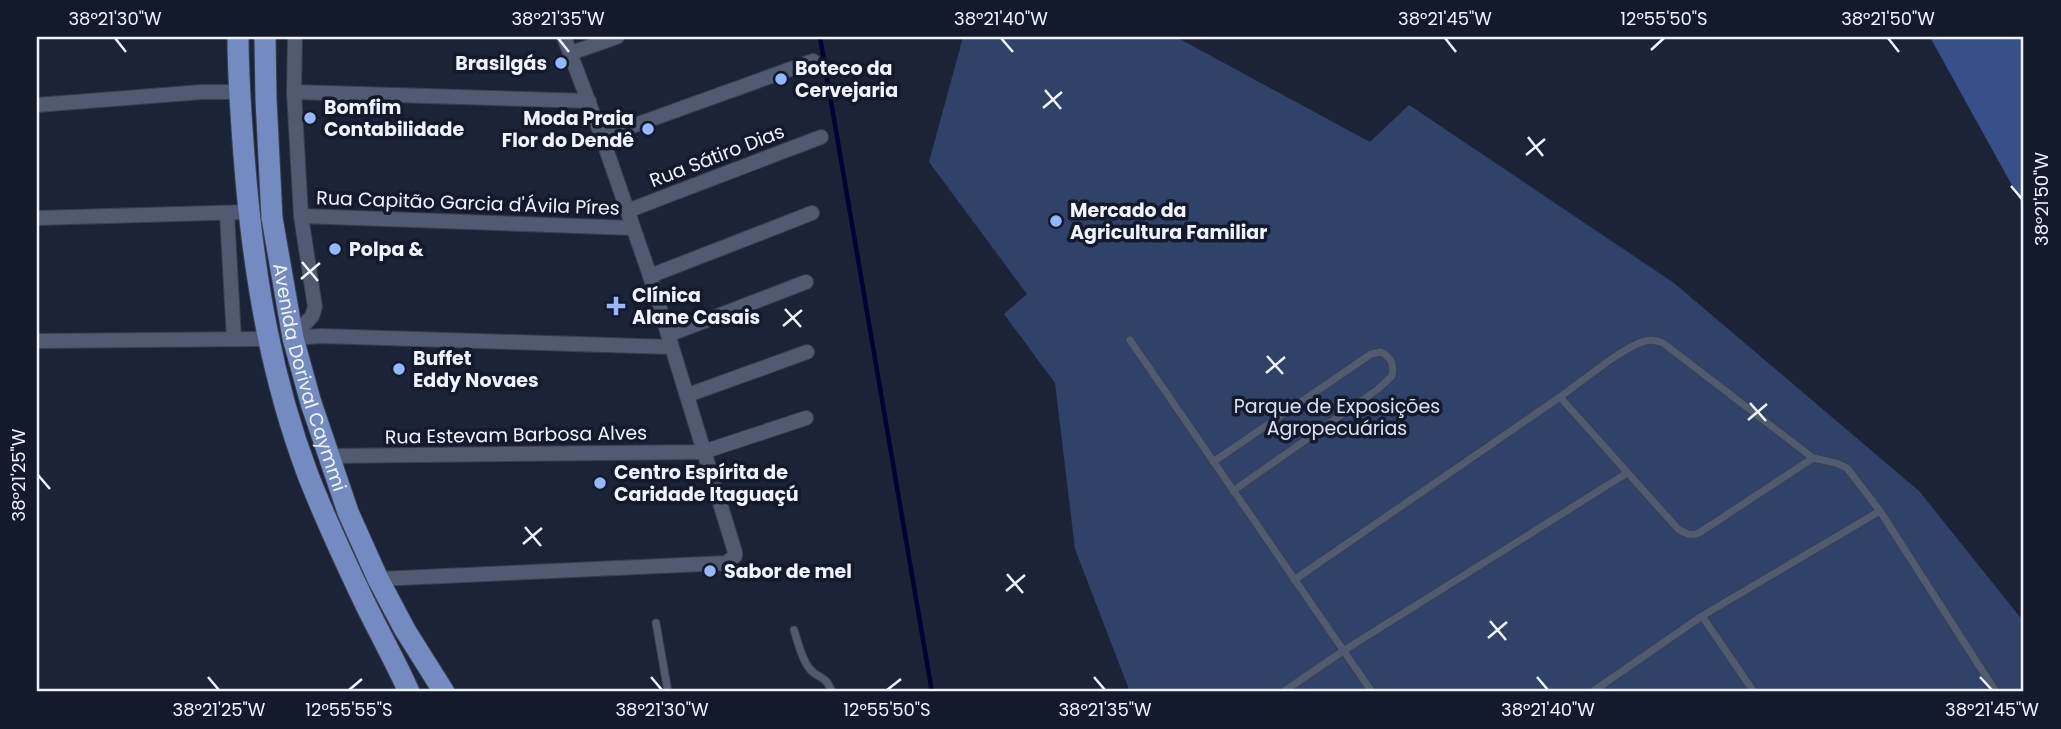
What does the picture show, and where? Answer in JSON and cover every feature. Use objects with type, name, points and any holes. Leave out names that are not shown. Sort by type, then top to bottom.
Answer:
[{"type":"main road","name":"Avenida Dorival Caymmi","points":[[239,37],[238,92],[249,212],[258,287],[268,339],[308,475],[354,580],[409,692]]},
{"type":"main road","name":"Avenida Dorival Caymmi","points":[[265,37],[265,99],[272,218],[293,338],[311,403],[348,512],[378,579],[405,630],[444,692]]},
{"type":"street","points":[[293,338],[312,316],[315,307],[301,216],[294,92],[295,37]]},
{"type":"street","points":[[378,579],[726,563],[735,556],[736,552],[650,276],[603,137],[564,37]]},
{"type":"street","points":[[571,53],[617,37]]},
{"type":"street","points":[[603,137],[813,61]]},
{"type":"street","points":[[37,105],[202,92],[238,92]]},
{"type":"street","points":[[294,92],[589,101]]},
{"type":"street","name":"Rua Sátiro Dias","points":[[627,211],[821,136]]},
{"type":"street","points":[[37,218],[249,212]]},
{"type":"street","points":[[650,276],[811,213]]},
{"type":"street","points":[[227,214],[234,339]]},
{"type":"street","name":"Rua Capitão Garcia d'Ávila Píres","points":[[301,216],[633,228]]},
{"type":"street","points":[[293,338],[321,336],[670,341],[806,282]]},
{"type":"street","points":[[37,341],[268,339]]},
{"type":"street","points":[[688,395],[807,352]]},
{"type":"street","name":"Rua Estevam Barbosa Alves","points":[[328,456],[703,452],[806,418]]},
{"type":"lane","points":[[1130,340],[1372,692]]},
{"type":"lane","points":[[1294,580],[1630,347],[1654,340],[1663,343],[1812,458],[1847,468],[1881,511],[1996,692]]},
{"type":"lane","points":[[1213,462],[1371,355],[1381,352],[1389,356],[1394,365],[1392,376],[1378,389],[1233,491]]},
{"type":"lane","points":[[1560,397],[1678,529],[1692,536],[1812,458]]},
{"type":"lane","points":[[1283,692],[1343,651],[1627,473]]},
{"type":"lane","points":[[1592,692],[1702,616],[1881,511]]},
{"type":"lane","points":[[1702,616],[1754,692]]},
{"type":"lane","points":[[656,623],[668,692]]},
{"type":"lane","points":[[794,630],[805,664],[812,673],[824,678],[832,692]]},
{"type":"green space","name":"Parque de Exposições Agropecuárias","points":[[963,37],[1176,37],[1370,142],[1409,105],[1674,283],[1919,491],[2024,622],[2024,692],[1130,692],[1075,549],[1055,383],[1004,314],[1027,294],[929,162]]},
{"type":"shaded area","points":[[1930,37],[2024,37],[2024,207]]},
{"type":"waterway","points":[[820,37],[932,692]]},
{"type":"place","name":"Brasilgás","points":[[561,63]]},
{"type":"place","name":"Boteco da Cervejaria","points":[[781,79]]},
{"type":"place","name":"Bomfim Contabilidade","points":[[310,118]]},
{"type":"place","name":"Moda Praia Flor do Dendê","points":[[648,129]]},
{"type":"place","name":"Mercado da Agricultura Familiar","points":[[1056,221]]},
{"type":"place","name":"Polpa &","points":[[335,249]]},
{"type":"place","name":"Clínica Alane Casais","points":[[616,306]]},
{"type":"place","name":"Buffet Eddy Novaes","points":[[399,369]]},
{"type":"place","name":"Centro Espírita de Caridade Itaguaçú","points":[[600,483]]},
{"type":"place","name":"Sabor de mel","points":[[710,571]]}]
